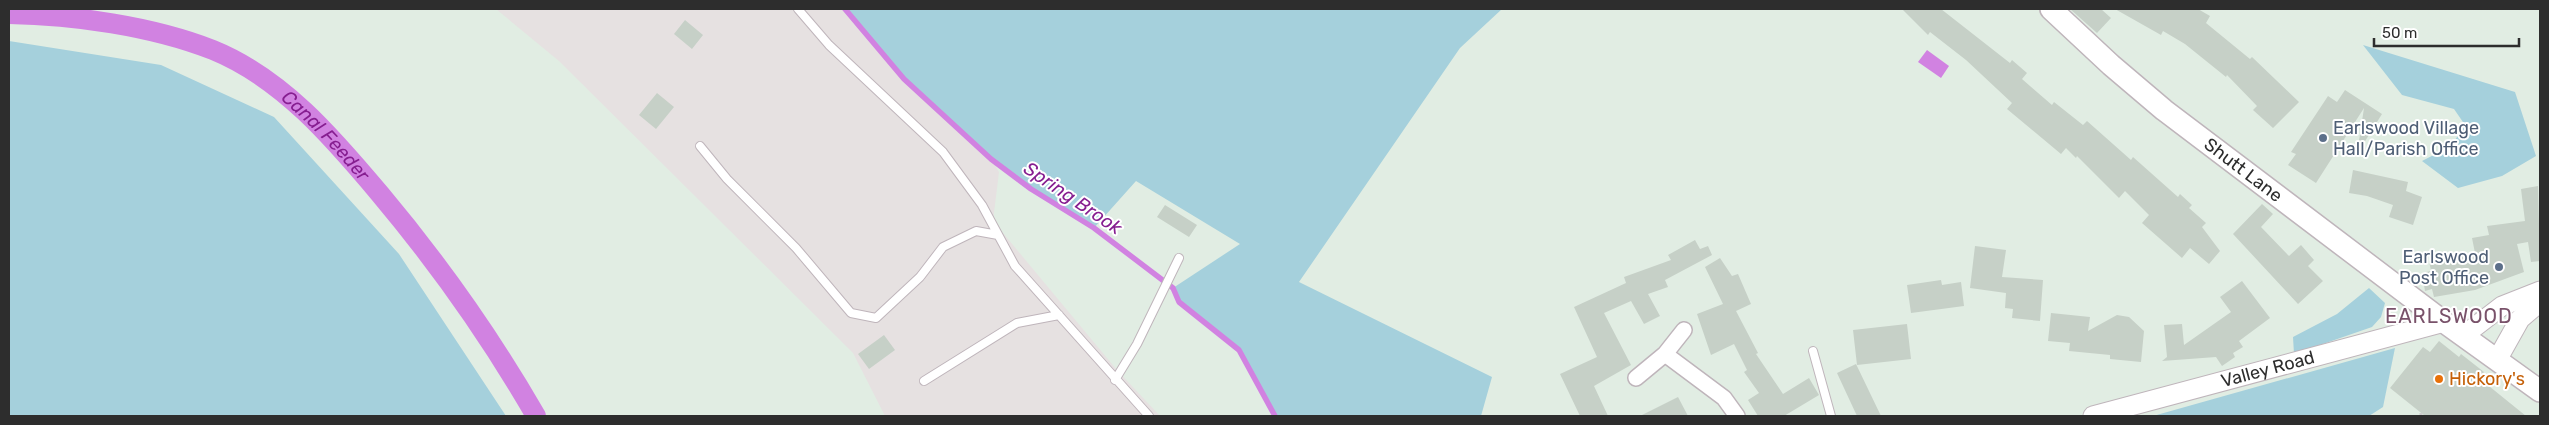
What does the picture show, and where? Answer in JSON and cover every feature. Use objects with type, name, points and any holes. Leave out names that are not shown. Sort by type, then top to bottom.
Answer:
[{"type":"main road","name":"Shutt Lane","points":[[2051,9],[2110,65],[2164,110],[2444,322],[2540,391]]},
{"type":"street","points":[[2463,336],[2502,306],[2540,291]]},
{"type":"street","points":[[2496,360],[2520,319],[2540,302]]},
{"type":"street","name":"Valley Road","points":[[2093,416],[2444,322]]},
{"type":"street","points":[[1636,378],[1664,354],[1684,330]]},
{"type":"street","points":[[1664,354],[1724,398],[1737,416]]},
{"type":"lane","points":[[798,9],[829,45],[943,152],[982,205],[1014,266],[1149,416]]},
{"type":"lane","points":[[700,146],[727,179],[796,248],[851,313],[876,318],[920,276],[943,247],[976,232],[998,235]]},
{"type":"lane","points":[[1115,380],[1137,344],[1179,258]]},
{"type":"lane","points":[[924,381],[1017,323],[1059,314]]},
{"type":"lane","points":[[1813,351],[1831,416]]},
{"type":"shaded area","points":[[496,9],[845,9],[904,79],[991,159],[999,172],[993,221],[1117,370],[1160,416],[885,416],[853,353],[559,61]]},
{"type":"shaded area","points":[[845,9],[1502,9],[1460,48],[1299,282],[1492,377],[1481,416],[1275,416],[1239,350],[1179,302],[1173,288],[1240,244],[1136,181],[1094,228],[1031,189],[991,159],[904,79]]},
{"type":"shaded area","points":[[9,41],[161,65],[274,117],[399,254],[506,416],[9,416]]},
{"type":"shaded area","points":[[2363,45],[2515,92],[2536,156],[2502,176],[2458,188],[2422,161],[2451,146],[2465,125],[2454,109],[2402,95]]},
{"type":"shaded area","points":[[1927,50],[1949,66],[1941,78],[1918,62]]},
{"type":"shaded area","points":[[2369,288],[2385,303],[2381,317],[2372,327],[2294,354],[2293,337],[2337,314]]},
{"type":"shaded area","points":[[2395,348],[2383,407],[2369,416],[2153,416]]},
{"type":"building","points":[[1902,9],[1941,9],[2010,63],[2012,60],[2027,73],[2022,79],[2052,105],[2054,102],[2083,125],[2087,121],[2131,160],[2133,157],[2178,197],[2180,194],[2192,205],[2189,208],[2206,223],[2202,227],[2220,251],[2209,264],[2190,248],[2182,258],[2142,223],[2149,215],[2125,191],[2119,198],[2077,156],[2076,158],[2066,148],[2061,154],[2007,109],[2012,103],[1966,60],[1930,32],[1928,35]]},
{"type":"building","points":[[2070,9],[2101,9],[2111,18],[2097,33]]},
{"type":"building","points":[[2115,9],[2198,9],[2210,16],[2206,23],[2250,59],[2252,57],[2299,102],[2273,128],[2253,110],[2257,106],[2227,75],[2226,77],[2185,44],[2163,31],[2161,35]]},
{"type":"building","points":[[685,20],[703,35],[692,49],[674,34]]},
{"type":"building","name":"Earlswood Village Hall/Parish Office","points":[[2345,90],[2382,114],[2357,154],[2364,108],[2316,183],[2288,165],[2296,154],[2291,152],[2328,96],[2337,102]]},
{"type":"building","points":[[657,93],[674,107],[656,129],[639,115]]},
{"type":"building","points":[[2353,170],[2408,182],[2406,191],[2422,197],[2413,225],[2389,217],[2393,205],[2367,196],[2349,193]]},
{"type":"building","points":[[2538,186],[2540,261],[2531,262],[2528,242],[2517,244],[2524,272],[2475,290],[2434,297],[2432,289],[2425,291],[2422,273],[2431,271],[2429,261],[2475,253],[2472,238],[2489,235],[2487,226],[2525,221],[2521,189]]},
{"type":"building","points":[[2262,204],[2273,214],[2261,227],[2289,256],[2301,245],[2314,260],[2308,266],[2323,281],[2298,304],[2233,234]]},
{"type":"building","points":[[1165,205],[1197,225],[1189,237],[1157,217]]},
{"type":"building","points":[[1695,240],[1700,249],[1708,246],[1712,255],[1665,280],[1668,287],[1648,294],[1660,316],[1644,324],[1631,301],[1604,313],[1631,365],[1594,386],[1608,416],[1580,416],[1560,374],[1597,357],[1574,307],[1626,283],[1624,277],[1671,260],[1668,255]]},
{"type":"building","points":[[1975,246],[2006,250],[2002,277],[2043,280],[2040,321],[2012,318],[2013,309],[2005,308],[2006,293],[1970,288]]},
{"type":"building","points":[[1720,258],[1732,276],[1738,274],[1751,304],[1736,311],[1758,353],[1756,354],[1783,394],[1809,378],[1819,395],[1784,416],[1758,416],[1748,400],[1759,393],[1744,372],[1747,370],[1734,344],[1711,355],[1697,314],[1723,304],[1705,267]]},
{"type":"building","points":[[1941,280],[1942,285],[1961,282],[1964,306],[1911,313],[1907,285]]},
{"type":"building","points":[[2242,281],[2270,318],[2239,341],[2243,347],[2233,353],[2235,357],[2222,366],[2216,357],[2162,361],[2167,357],[2164,325],[2182,324],[2184,345],[2231,312],[2220,297]]},
{"type":"building","points":[[2051,313],[2090,317],[2088,331],[2117,315],[2129,317],[2144,331],[2141,362],[2110,359],[2110,355],[2069,351],[2070,343],[2048,341]]},
{"type":"building","points":[[1907,324],[1911,359],[1857,365],[1853,330]]},
{"type":"building","points":[[884,335],[895,350],[869,369],[858,354]]},
{"type":"building","name":"Hickory's","points":[[2439,341],[2459,357],[2461,354],[2484,372],[2479,378],[2526,416],[2425,416],[2390,388],[2423,347],[2430,352]]},
{"type":"building","points":[[1856,364],[1881,416],[1857,416],[1837,373]]},
{"type":"building","points":[[1678,397],[1688,416],[1640,416]]},
{"type":"waterway","name":"Spring Brook","points":[[845,9],[904,79],[991,159],[1031,189],[1094,228],[1173,288],[1179,302],[1239,350],[1275,416]]},
{"type":"waterway","name":"Canal Feeder","points":[[9,14],[112,23],[164,34],[213,50],[262,76],[284,93],[325,131],[423,247],[501,358],[536,416]]},
{"type":"place","name":"Earlswood Village Hall/Parish Office","points":[[2323,138]]},
{"type":"place","name":"Earlswood Post Office","points":[[2499,267]]},
{"type":"place","name":"Hickory's","points":[[2439,379]]},
{"type":"district","name":"EARLSWOOD","points":[[2449,316]]}]
